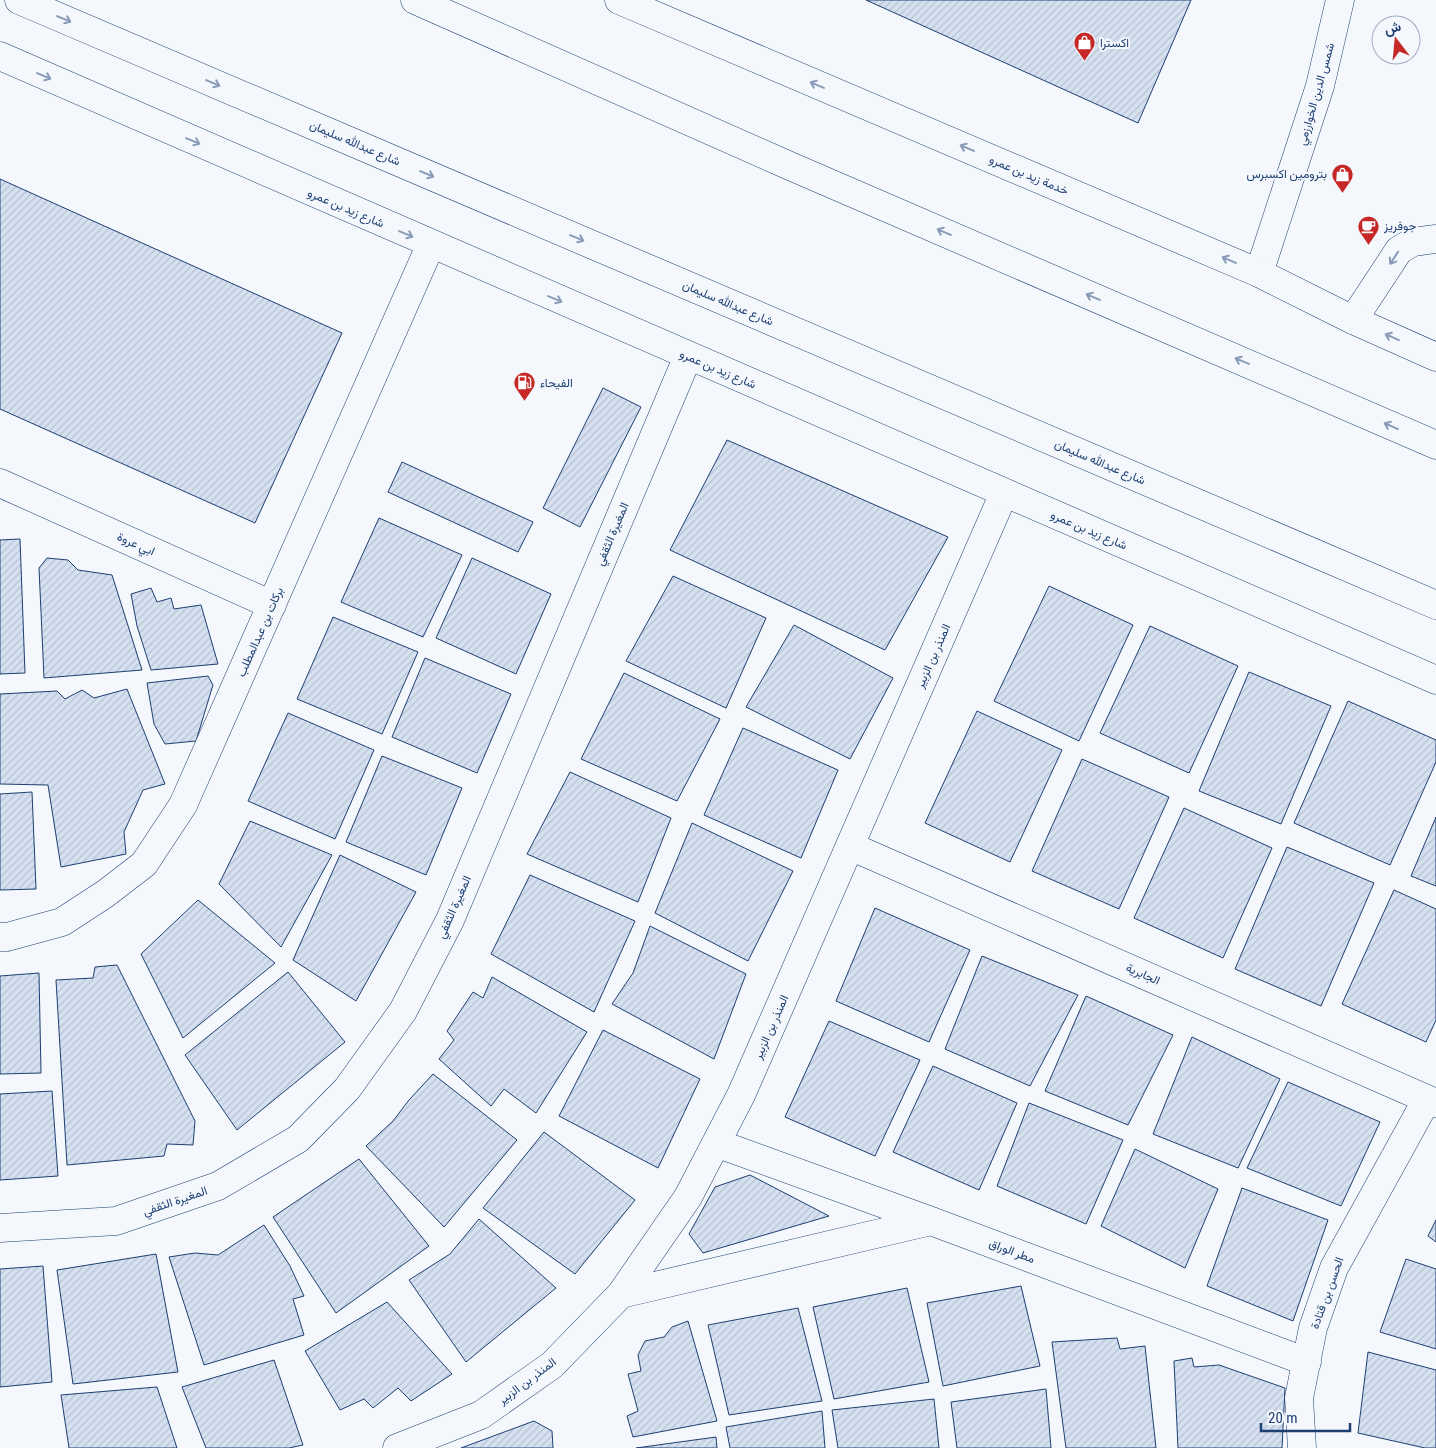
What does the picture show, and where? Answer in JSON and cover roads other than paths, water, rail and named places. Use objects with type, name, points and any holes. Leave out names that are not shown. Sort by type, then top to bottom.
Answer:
[{"type":"street","name":"شارع عبدالله سليمان","points":[[19,0],[1436,605]]},
{"type":"street","points":[[415,0],[781,162],[1436,445]]},
{"type":"street","name":"خدمة زيد بن عمرو","points":[[619,0],[1260,273],[1436,358]]},
{"type":"street","name":"شمس الدين الخوارزمي","points":[[1260,273],[1320,86],[1340,0]]},
{"type":"street","name":"شارع زيد بن عمرو","points":[[0,56],[1436,680]]},
{"type":"street","points":[[1354,320],[1399,250],[1413,242],[1436,239]]},
{"type":"street","name":"بركات بن عبدالمطلب","points":[[0,937],[62,922],[105,894],[144,864],[183,805],[431,244]]},
{"type":"street","name":"المغيرة الثقفي","points":[[0,1228],[116,1221],[218,1186],[298,1139],[347,1088],[403,1011],[450,920],[688,356]]},
{"type":"street","name":"ابي عروة","points":[[0,483],[272,604]]},
{"type":"street","name":"المنذر بن الزبير","points":[[397,1448],[481,1415],[552,1365],[621,1294],[688,1197],[741,1095],[1004,493]]},
{"type":"street","name":"الجابرية","points":[[850,846],[1432,1101]]},
{"type":"street","name":"الحسن بن قتادة","points":[[1302,1448],[1300,1398],[1313,1328],[1334,1268],[1432,1101]]},
{"type":"street","name":"مطر الوراق","points":[[716,1143],[931,1221],[1307,1362]]},
{"type":"street","points":[[621,1294],[931,1221]]},
{"type":"place","name":"اكسترا","points":[[1084,62]]},
{"type":"place","name":"بترومين اكسبرس","points":[[1343,193]]},
{"type":"place","name":"جوفريز","points":[[1368,245]]},
{"type":"place","name":"الفيحاء","points":[[524,402]]}]
